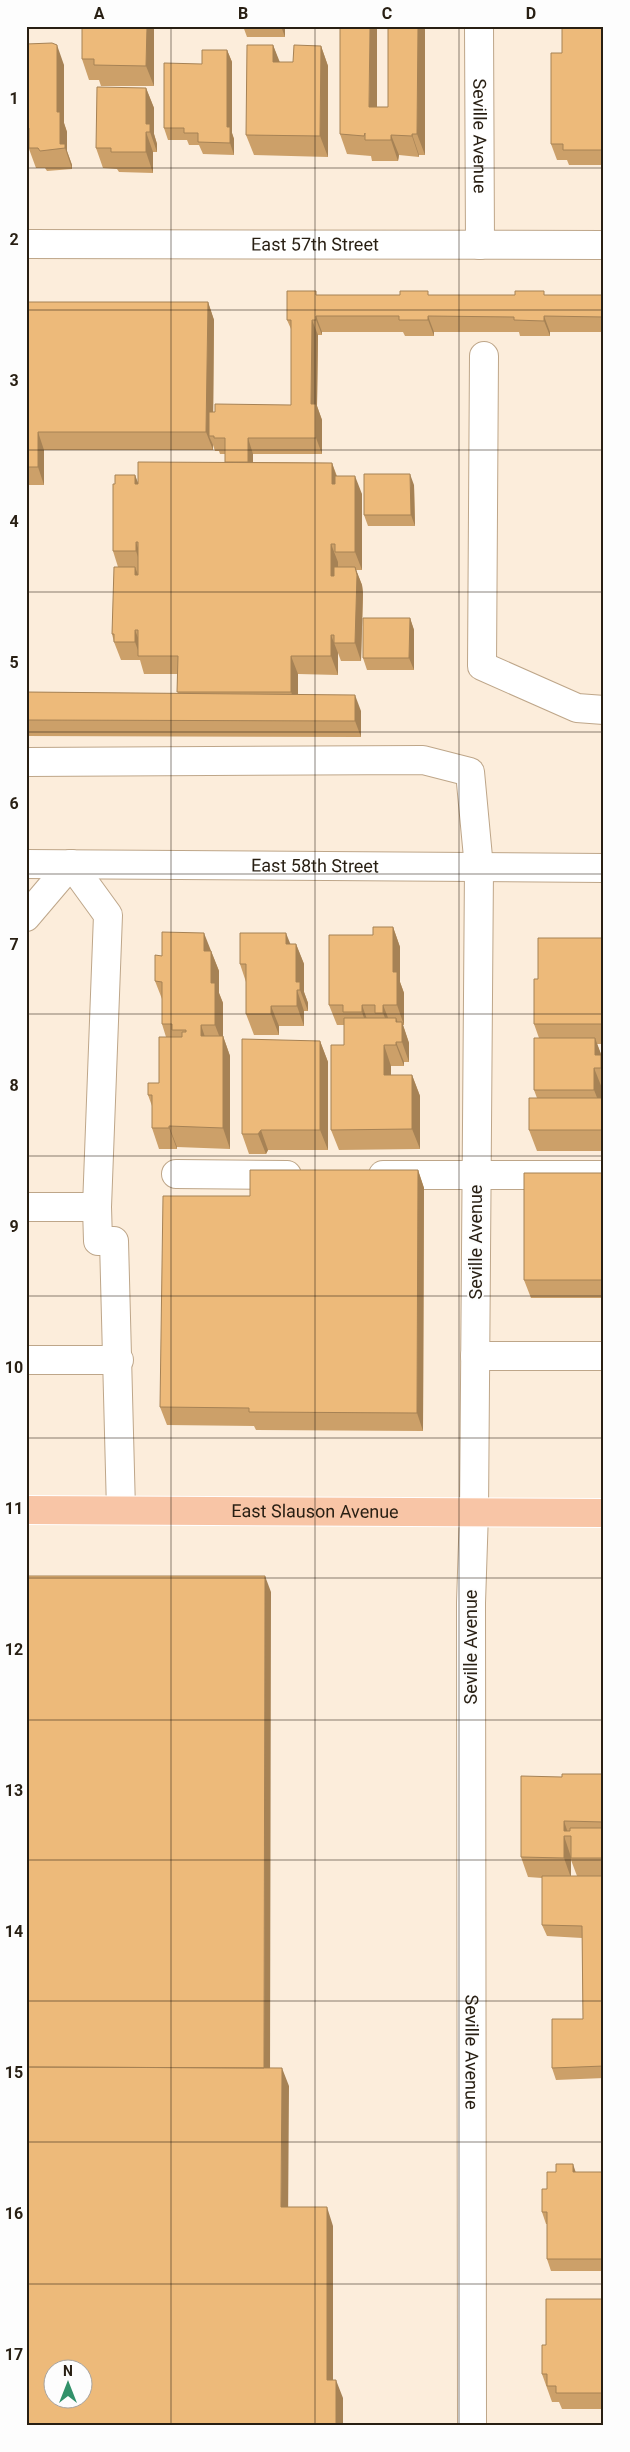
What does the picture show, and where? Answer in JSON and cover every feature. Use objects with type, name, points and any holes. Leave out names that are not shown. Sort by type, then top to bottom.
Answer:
[{"type":"main road","name":"East Slauson Avenue","points":[[26,1510],[604,1513]]},
{"type":"street","name":"Seville Avenue","points":[[479,26],[480,245]]},
{"type":"street","name":"East 57th Street","points":[[26,244],[604,245]]},
{"type":"street","points":[[484,356],[482,666],[578,708],[604,710]]},
{"type":"street","name":"Seville Avenue","points":[[26,762],[423,760],[470,772],[479,868],[474,1512],[471,1603],[472,2426]]},
{"type":"street","name":"East 58th Street","points":[[26,864],[604,868]]},
{"type":"street","points":[[26,917],[71,864],[108,915],[97,1207],[98,1241],[114,1241],[119,1360],[121,1510]]},
{"type":"street","points":[[176,1174],[311,1175]]},
{"type":"street","points":[[360,1175],[604,1175]]},
{"type":"street","points":[[26,1207],[97,1207]]},
{"type":"street","points":[[475,1356],[604,1356]]},
{"type":"street","points":[[26,1360],[119,1360]]},
{"type":"building","points":[[82,26],[147,26],[146,66],[94,65],[94,59],[82,59]]},
{"type":"building","points":[[340,26],[370,26],[369,107],[388,107],[388,26],[418,26],[417,134],[412,134],[412,136],[391,135],[391,140],[365,140],[365,133],[364,136],[340,134]]},
{"type":"building","points":[[562,26],[604,26],[604,150],[563,150],[563,144],[551,144],[551,53],[562,53]]},
{"type":"building","points":[[52,43],[57,45],[57,112],[60,112],[60,144],[65,144],[65,148],[40,151],[38,148],[29,148],[29,128],[26,128],[26,44]]},
{"type":"building","points":[[247,45],[273,45],[273,62],[293,62],[294,45],[321,46],[320,136],[246,135]]},
{"type":"building","points":[[202,50],[227,50],[227,127],[230,127],[230,143],[198,142],[198,133],[184,133],[184,128],[164,128],[164,63],[202,64]]},
{"type":"building","points":[[97,87],[146,88],[146,124],[150,124],[150,132],[146,132],[146,152],[111,152],[111,148],[96,148]]},
{"type":"building","points":[[287,291],[316,291],[316,295],[400,295],[400,291],[428,291],[428,295],[515,295],[515,291],[544,291],[544,295],[604,295],[604,317],[544,316],[544,321],[514,320],[514,317],[428,316],[428,320],[399,320],[399,316],[316,316],[316,320],[312,320],[311,404],[316,404],[316,438],[248,438],[248,462],[225,462],[225,438],[209,436],[209,412],[215,412],[215,404],[291,405],[291,320],[287,320]]},
{"type":"building","points":[[26,302],[208,302],[206,432],[38,432],[38,467],[26,467]]},
{"type":"building","points":[[138,462],[332,463],[332,484],[335,484],[335,476],[355,476],[355,552],[335,552],[335,544],[331,544],[331,576],[334,576],[334,567],[355,567],[357,575],[355,643],[334,643],[334,635],[331,635],[331,656],[291,656],[291,692],[177,692],[178,656],[138,656],[138,630],[135,630],[135,642],[114,642],[114,634],[112,634],[114,567],[135,567],[135,575],[138,575],[138,542],[136,542],[136,551],[113,551],[113,484],[115,484],[115,475],[135,475],[135,484],[138,484]]},
{"type":"building","points":[[364,474],[410,474],[411,515],[364,515]]},
{"type":"building","points":[[363,618],[410,618],[409,658],[363,658]]},
{"type":"building","points":[[26,692],[355,695],[355,721],[26,720]]},
{"type":"building","points":[[373,927],[393,927],[393,972],[397,972],[397,1005],[383,1005],[383,1013],[375,1013],[375,1005],[362,1005],[362,1012],[343,1012],[343,1005],[329,1005],[329,935],[373,935]]},
{"type":"building","points":[[162,932],[204,933],[204,951],[211,951],[211,983],[215,983],[215,1025],[201,1025],[201,1036],[223,1036],[223,1128],[169,1126],[169,1128],[152,1128],[152,1095],[148,1095],[148,1083],[159,1083],[159,1037],[182,1037],[182,1032],[186,1032],[186,1030],[172,1030],[172,1024],[162,1024],[162,982],[155,981],[155,955],[162,956]]},
{"type":"building","points":[[240,933],[286,933],[286,944],[296,944],[296,982],[300,982],[300,990],[297,990],[297,1006],[271,1006],[271,1014],[246,1014],[246,964],[240,964]]},
{"type":"building","points":[[538,938],[604,938],[604,1024],[534,1024],[534,979],[538,979]]},
{"type":"building","points":[[344,1018],[396,1018],[396,1022],[402,1022],[402,1042],[396,1042],[396,1045],[384,1045],[384,1075],[412,1075],[412,1129],[331,1130],[331,1045],[344,1045]]},
{"type":"building","points":[[534,1038],[595,1038],[595,1055],[601,1055],[601,1068],[594,1068],[594,1090],[534,1090]]},
{"type":"building","points":[[242,1039],[320,1041],[320,1130],[261,1130],[258,1134],[242,1134]]},
{"type":"building","points":[[529,1098],[604,1098],[604,1130],[529,1130]]},
{"type":"building","points":[[250,1170],[418,1170],[417,1413],[249,1412],[249,1408],[160,1407],[163,1196],[250,1196]]},
{"type":"building","points":[[524,1173],[604,1173],[604,1280],[524,1280]]},
{"type":"building","points":[[26,1576],[265,1576],[264,2068],[26,2067]]},
{"type":"building","points":[[562,1774],[604,1774],[604,1822],[564,1821],[564,1831],[570,1831],[570,1828],[604,1828],[604,1858],[571,1858],[571,1836],[564,1836],[564,1858],[521,1857],[521,1776],[562,1777]]},
{"type":"building","points":[[542,1876],[604,1876],[604,2066],[552,2068],[552,2019],[583,2019],[582,1926],[542,1925]]},
{"type":"building","points":[[26,2067],[282,2068],[281,2207],[327,2207],[327,2380],[336,2380],[336,2426],[26,2426]]},
{"type":"building","points":[[556,2164],[573,2164],[573,2172],[604,2172],[604,2259],[547,2259],[547,2212],[542,2212],[542,2189],[547,2189],[547,2172],[556,2172]]},
{"type":"building","points":[[546,2299],[604,2299],[604,2393],[556,2393],[556,2386],[547,2386],[547,2374],[542,2374],[542,2345],[546,2345]]}]
